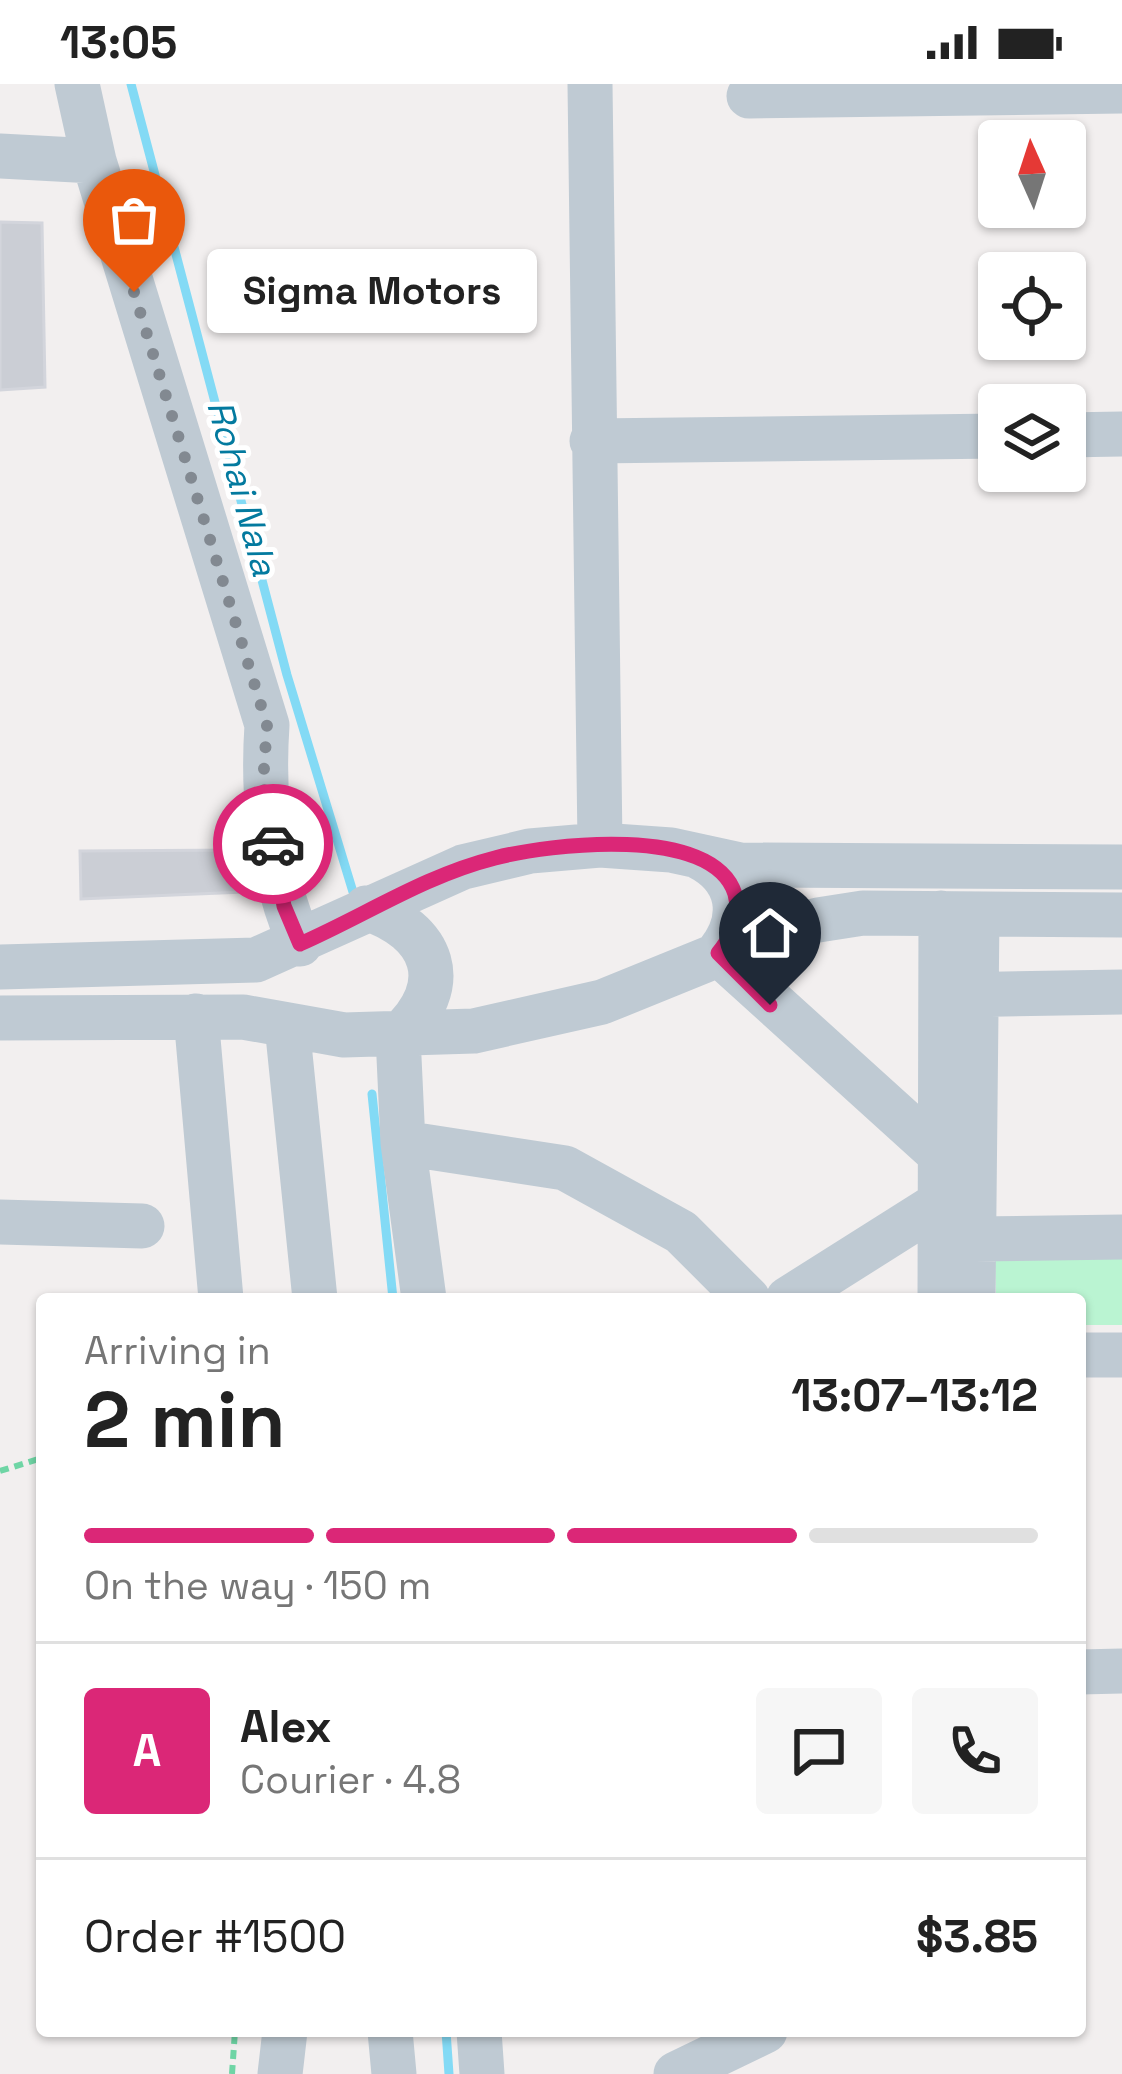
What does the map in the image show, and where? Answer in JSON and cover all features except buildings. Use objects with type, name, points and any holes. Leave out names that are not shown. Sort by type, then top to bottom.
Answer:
[{"type":"street","points":[[77,84],[94,161],[267,725],[263,783],[288,948]]},
{"type":"street","points":[[590,84],[600,845]]},
{"type":"street","points":[[749,96],[1122,91]]},
{"type":"street","points":[[0,156],[94,161]]},
{"type":"street","points":[[1086,435],[1122,434]]},
{"type":"street","points":[[592,441],[978,436]]},
{"type":"street","points":[[0,967],[212,965],[288,948],[366,908],[481,862],[600,845],[753,865],[1122,867]]},
{"type":"street","points":[[699,856],[715,865],[734,892],[735,925],[718,953]]},
{"type":"street","points":[[366,908],[412,930],[425,950],[431,974],[428,998],[417,1019],[398,1036]]},
{"type":"street","points":[[959,914],[974,1293]]},
{"type":"street","points":[[0,1018],[243,1017],[398,1036],[527,1022],[602,1003],[718,953],[818,920],[959,914],[1122,915]]},
{"type":"street","points":[[286,1025],[273,1018],[258,992],[259,977],[288,948]]},
{"type":"street","points":[[718,953],[940,1154]]},
{"type":"street","points":[[960,995],[1122,992]]},
{"type":"street","points":[[940,1293],[940,1154],[960,995]]},
{"type":"street","points":[[196,1016],[220,1293]]},
{"type":"street","points":[[286,1025],[314,1293]]},
{"type":"street","points":[[398,1036],[403,1143],[423,1293]]},
{"type":"street","points":[[403,1143],[566,1168],[680,1232],[742,1293]]},
{"type":"street","points":[[798,1293],[940,1203]]},
{"type":"street","points":[[0,1222],[142,1226]]},
{"type":"street","points":[[975,1239],[1122,1237]]},
{"type":"street","points":[[1086,1355],[1122,1355]]},
{"type":"street","points":[[1086,1672],[1122,1671]]},
{"type":"street","points":[[280,2074],[284,2037]]},
{"type":"street","points":[[391,2037],[394,2074]]},
{"type":"street","points":[[479,2037],[482,2074]]},
{"type":"street","points":[[676,2074],[753,2037]]},
{"type":"path","points":[[0,1472],[36,1460]]},
{"type":"path","points":[[232,2074],[235,2037]]},
{"type":"green space","points":[[1122,1250],[1122,1325],[1086,1325],[1086,1293],[996,1293],[995,1256]]},
{"type":"waterway","name":"Rohai Nala","points":[[131,84],[287,675],[353,892]]},
{"type":"waterway","name":"Rohai Nala","points":[[372,1094],[392,1293]]},
{"type":"waterway","name":"Rohai Nala","points":[[446,2037],[449,2074]]},
{"type":"way so far","points":[[134,292],[267,725],[263,783],[273,844]]},
{"type":"place","name":"Sigma Motors","points":[[134,292]]},
{"type":"route","points":[[273,844],[284,906],[300,944],[421,883],[499,857],[600,845],[699,856],[715,865],[734,892],[735,925],[718,953],[770,1005]]}]
